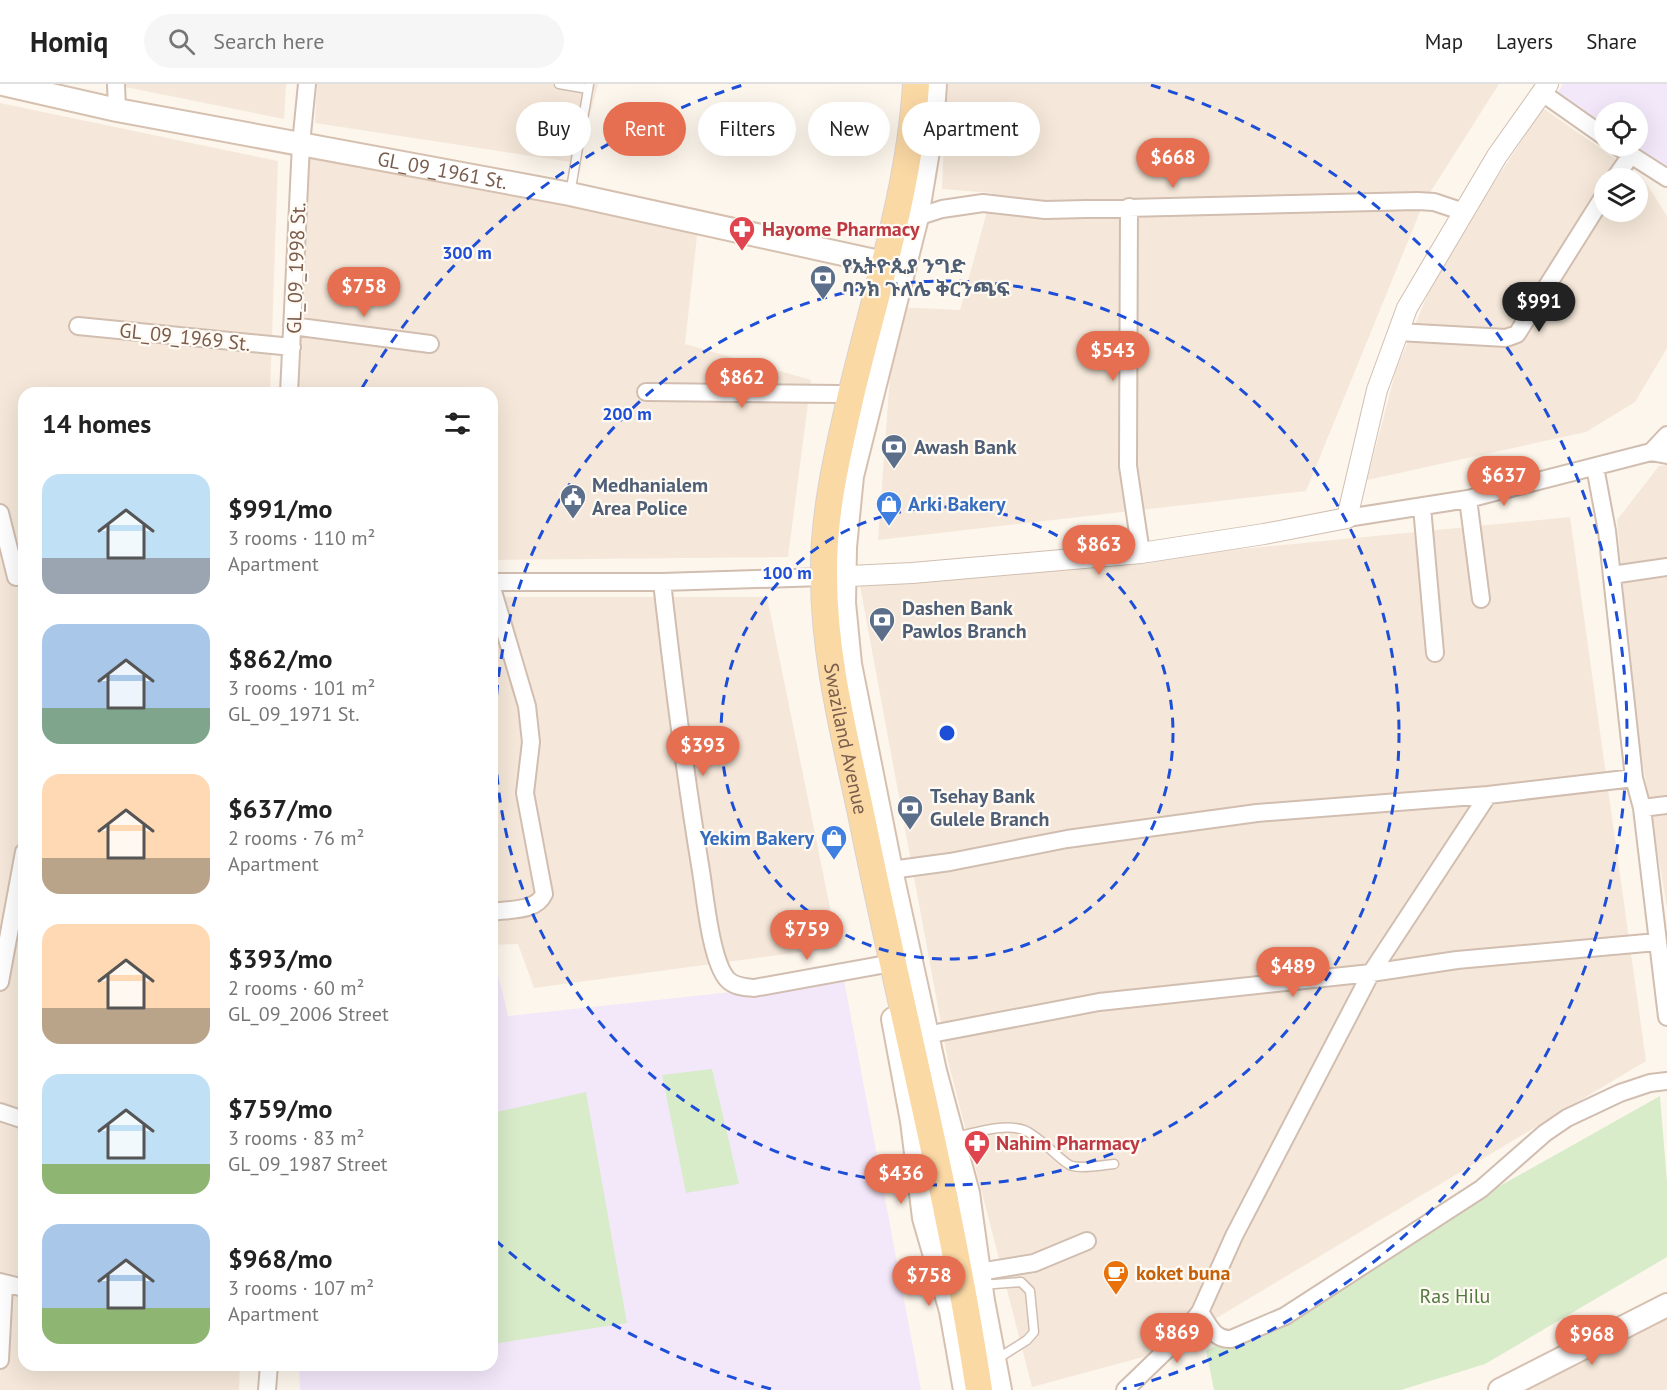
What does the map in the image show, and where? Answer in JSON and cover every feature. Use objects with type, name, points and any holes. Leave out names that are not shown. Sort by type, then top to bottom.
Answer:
[{"type":"main road","name":"GL_09_1961 St.","points":[[3,84],[117,110],[570,194],[888,264]]},
{"type":"main road","points":[[888,264],[905,84]]},
{"type":"main road","name":"Swaziland Avenue","points":[[888,264],[916,84]]},
{"type":"main road","name":"Swaziland Avenue","points":[[925,84],[915,163],[837,455],[829,504],[832,675],[930,1134],[980,1390]]},
{"type":"main road","points":[[935,84],[932,127],[917,217],[888,264],[839,394],[820,485],[830,577],[926,1035],[968,1193],[980,1279],[1000,1390]]},
{"type":"main road","points":[[830,577],[816,633],[821,678],[912,1121],[924,1218],[951,1311],[965,1390]]},
{"type":"main road","name":"Swaziland Avenue","points":[[830,577],[841,676],[938,1130],[983,1354],[988,1390]]},
{"type":"main road","points":[[1500,1390],[1667,1305]]},
{"type":"street","points":[[116,84],[117,110]]},
{"type":"street","name":"GL_09_1998 St.","points":[[290,387],[301,144],[307,84]]},
{"type":"street","points":[[1347,518],[1377,390],[1398,332],[1418,288],[1497,156],[1544,88],[1594,128]]},
{"type":"street","points":[[1633,156],[1667,178]]},
{"type":"street","points":[[917,217],[942,209],[983,203],[1045,210],[1440,204],[1464,212]]},
{"type":"street","points":[[1129,207],[1128,466],[1141,553]]},
{"type":"street","points":[[1398,332],[1506,338],[1517,333],[1594,212]]},
{"type":"street","name":"GL_09_1969 St.","points":[[78,326],[292,347]]},
{"type":"street","points":[[292,326],[430,344]]},
{"type":"street","points":[[646,392],[839,394]]},
{"type":"street","points":[[498,582],[662,582],[830,577],[1141,553],[1468,499],[1659,453],[1667,435]]},
{"type":"street","points":[[1595,467],[1612,575],[1634,778],[1642,808],[1662,923],[1657,942],[1667,1017]]},
{"type":"street","points":[[1468,499],[1481,599]]},
{"type":"street","points":[[1422,507],[1435,653]]},
{"type":"street","points":[[0,513],[13,577]]},
{"type":"street","points":[[1612,575],[1667,567]]},
{"type":"street","points":[[662,582],[688,793],[710,929],[722,969],[728,980],[738,986],[754,988],[881,965]]},
{"type":"street","points":[[498,608],[527,706],[531,742],[525,793],[544,894],[541,901],[531,907],[498,911]]},
{"type":"street","points":[[891,870],[950,862],[1067,839],[1257,813],[1488,795],[1634,778]]},
{"type":"street","points":[[1125,1390],[1181,1336],[1200,1312],[1234,1236],[1371,973],[1488,795]]},
{"type":"street","points":[[1642,808],[1667,805]]},
{"type":"street","points":[[0,982],[13,892],[18,874]]},
{"type":"street","points":[[926,1035],[1099,1002],[1371,973],[1457,960],[1657,942]]},
{"type":"street","points":[[1200,1312],[1216,1337],[1223,1340],[1231,1339],[1285,1316],[1481,1189],[1545,1133],[1567,1118],[1620,1093],[1650,1083],[1667,1081]]},
{"type":"street","points":[[0,1112],[18,1118]]},
{"type":"street","points":[[980,1279],[1034,1263],[1087,1241]]},
{"type":"street","points":[[0,1359],[2,1284],[18,1287]]},
{"type":"street","points":[[267,1390],[268,1371]]},
{"type":"lane","points":[[559,84],[588,86],[570,194]]},
{"type":"lane","points":[[953,1137],[1006,1128],[1024,1130],[1041,1140],[1066,1164],[1074,1167],[1114,1164]]},
{"type":"lane","points":[[980,1279],[1021,1282],[1030,1291],[1034,1332],[1027,1340],[995,1361]]},
{"type":"shaded area","points":[[110,84],[286,84],[284,119]]},
{"type":"shaded area","points":[[317,84],[598,84],[591,110],[591,102],[516,102],[516,154],[315,123]]},
{"type":"shaded area","points":[[946,84],[1499,84],[1424,202],[1306,491],[878,540],[895,307],[960,310],[992,193],[942,189],[943,156],[1040,156],[1040,102],[945,102]]},
{"type":"shaded area","points":[[1563,84],[1667,84],[1667,173],[1640,156],[1648,156],[1648,102],[1594,102],[1594,127],[1553,100]]},
{"type":"shaded area","points":[[0,103],[278,161],[270,387],[18,387],[18,1371],[240,1371],[239,1390],[0,1390]]},
{"type":"shaded area","points":[[1543,108],[1594,144],[1594,156],[1612,156],[1629,168],[1594,168],[1594,222],[1648,222],[1648,186],[1667,216],[1667,348],[1635,402],[1586,432],[1367,480],[1396,370],[1440,265]]},
{"type":"shaded area","points":[[305,150],[698,227],[685,344],[811,380],[788,557],[498,560],[498,387],[293,387]]},
{"type":"shaded area","points":[[531,156],[579,156],[577,163]]},
{"type":"shaded area","points":[[1667,465],[1667,908],[1634,712],[1617,520],[1659,466]]},
{"type":"shaded area","points":[[1570,517],[1646,1061],[1158,1353],[1032,1387],[948,1061],[860,586]]},
{"type":"shaded area","points":[[498,597],[767,597],[838,947],[534,988],[518,944],[498,945]]},
{"type":"shaded area","points":[[498,974],[508,1016],[844,980],[921,1390],[300,1390],[299,1371],[498,1371]]},
{"type":"shaded area","points":[[1667,1314],[1667,1390],[1526,1390]]},
{"type":"green space","points":[[712,1069],[739,1184],[686,1193],[662,1075]]},
{"type":"green space","points":[[586,1092],[627,1323],[498,1343],[498,1112]]},
{"type":"green space","name":"Ras Hilu","points":[[1660,1096],[1667,1182],[1667,1257],[1485,1364],[1401,1390],[1214,1390],[1206,1351]]},
{"type":"place","name":"Hayome Pharmacy","points":[[742,252]]},
{"type":"place","name":"የኢትዮጲያ ንግድ ባንክ ጉለሌ ቅርንጫፍ","points":[[823,301]]},
{"type":"place","name":"Awash Bank","points":[[894,470]]},
{"type":"place","name":"Medhanialem Area Police","points":[[573,520]]},
{"type":"place","name":"Arki Bakery","points":[[889,527]]},
{"type":"place","name":"Dashen Bank Pawlos Branch","points":[[882,643]]},
{"type":"place","name":"Tsehay Bank Gulele Branch","points":[[910,831]]},
{"type":"place","name":"Yekim Bakery","points":[[834,861]]},
{"type":"place","name":"Nahim Pharmacy","points":[[977,1166]]},
{"type":"place","name":"koket buna","points":[[1116,1296]]}]
